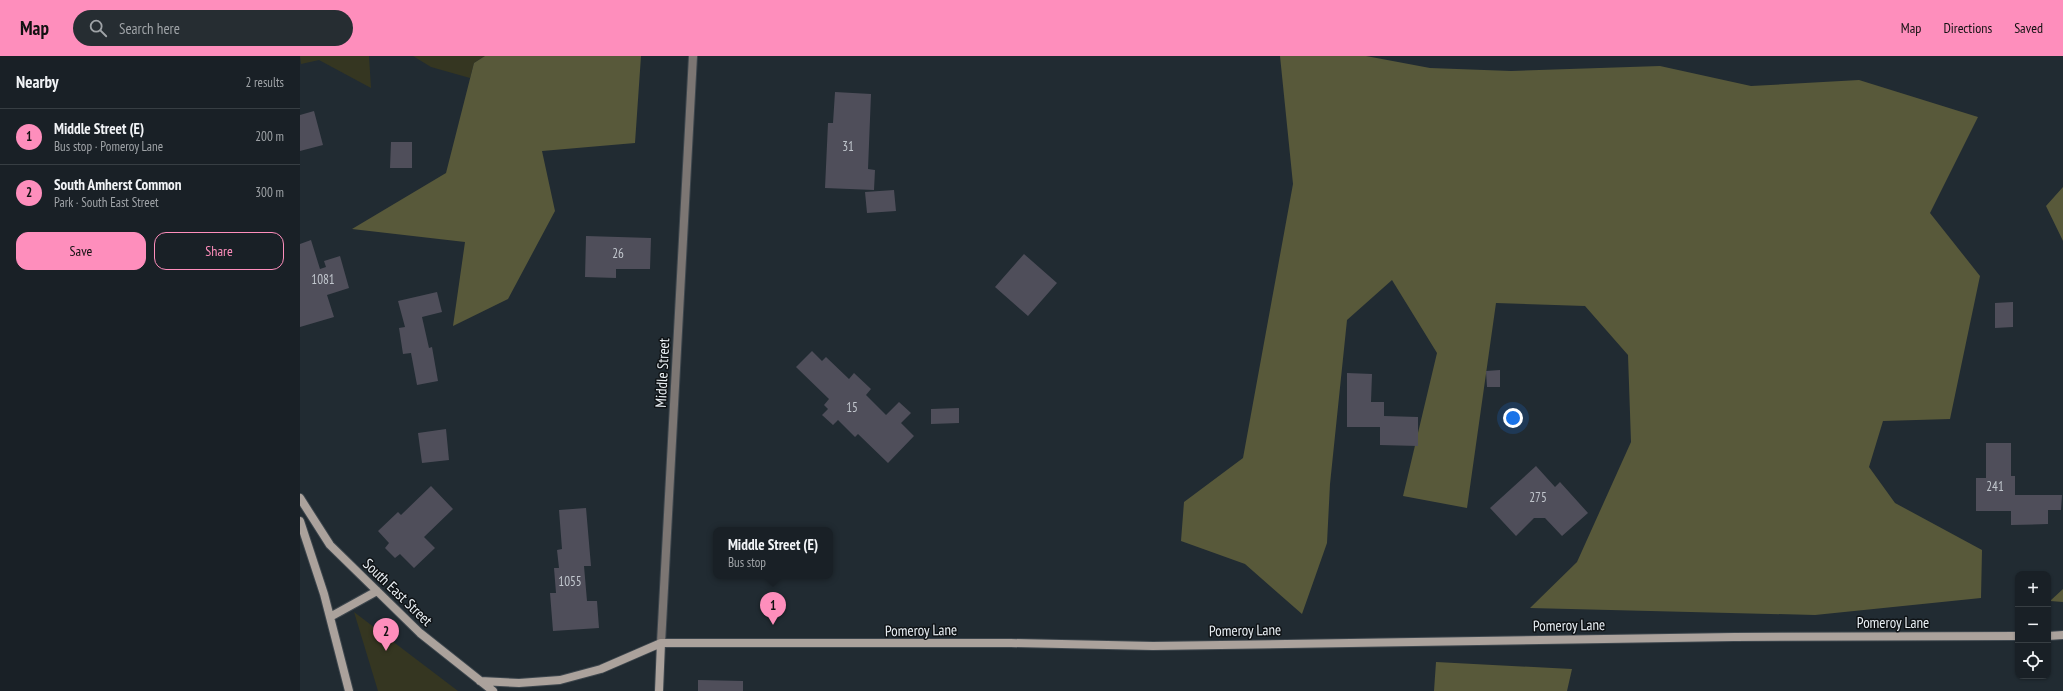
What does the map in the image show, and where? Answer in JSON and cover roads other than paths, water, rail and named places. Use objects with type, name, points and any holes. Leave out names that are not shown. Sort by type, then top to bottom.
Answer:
[{"type":"street","name":"Middle Street","points":[[659,691],[693,56]]},
{"type":"street","name":"South East Street","points":[[300,498],[330,544],[420,633],[493,691]]},
{"type":"street","points":[[300,521],[330,617],[349,691]]},
{"type":"street","points":[[330,617],[377,591]]},
{"type":"street","name":"Pomeroy Lane","points":[[480,681],[519,683],[560,680],[601,669],[661,643],[1011,643],[1153,646],[1734,637],[2015,636]]},
{"type":"street","points":[[2051,636],[2063,636]]},
{"type":"place","name":"Middle Street (E)","points":[[773,625]]},
{"type":"place","name":"South Amherst Common","points":[[386,651]]}]
